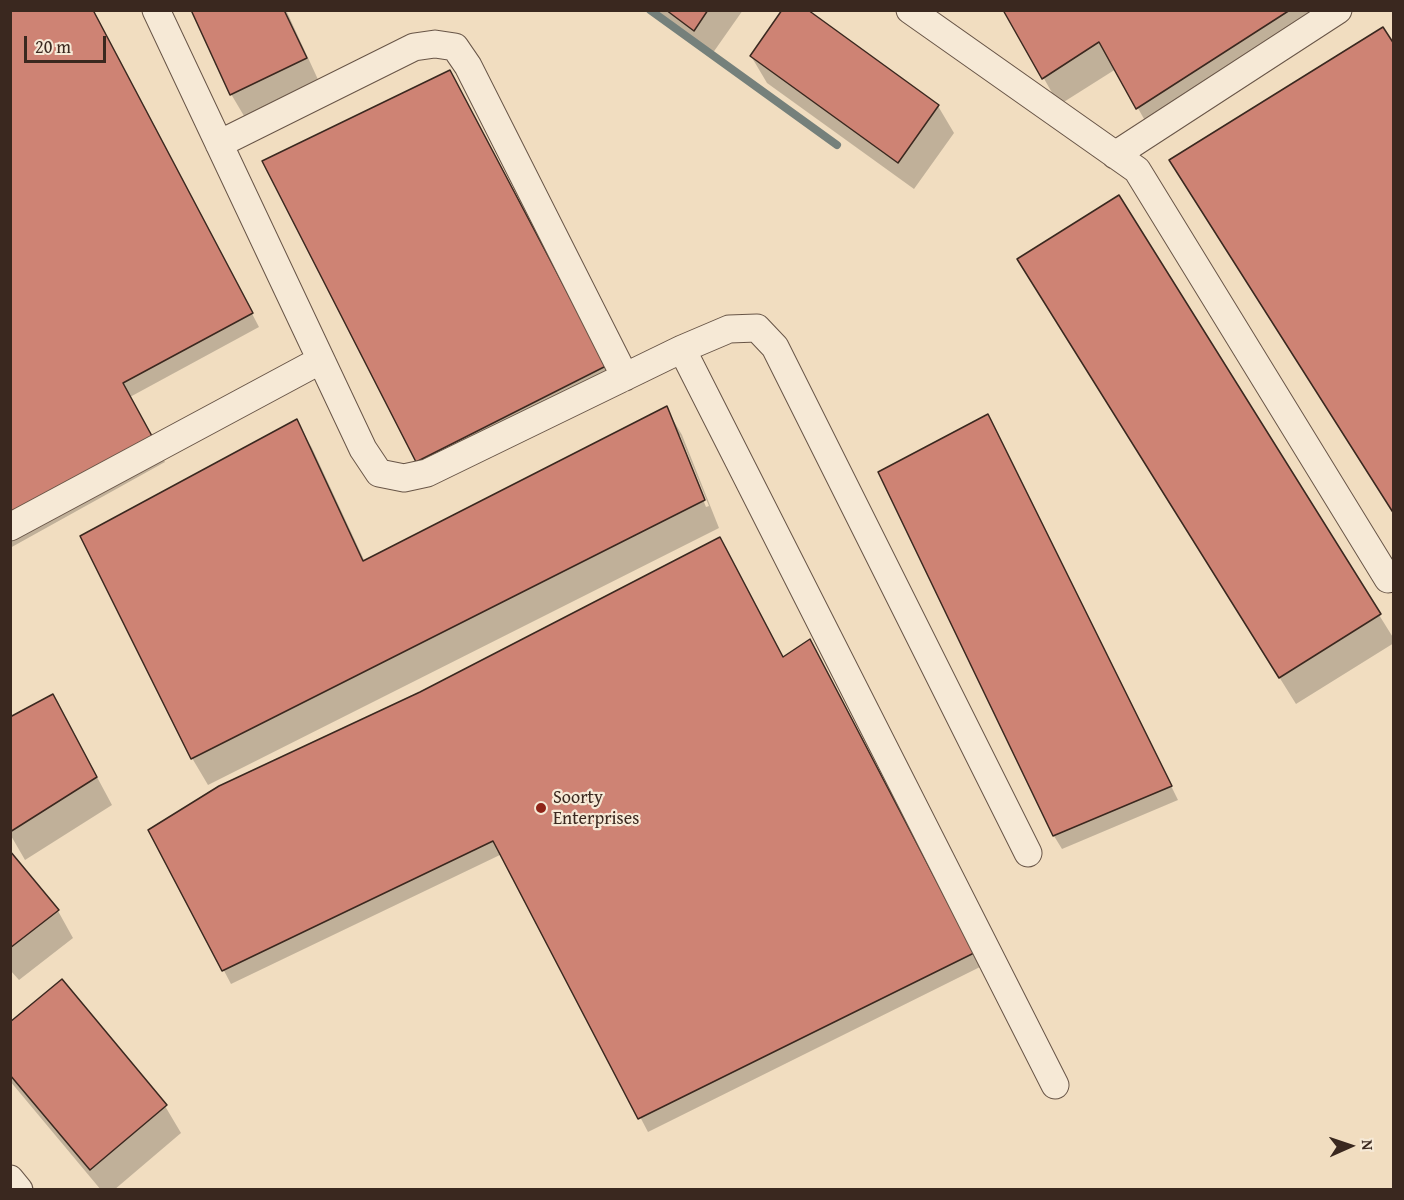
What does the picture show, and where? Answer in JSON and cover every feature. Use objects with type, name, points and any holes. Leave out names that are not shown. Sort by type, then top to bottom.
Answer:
[{"type":"street","points":[[156,10],[363,449],[379,472],[404,478],[427,473],[682,349],[729,329],[757,328],[775,346],[1028,853]]},
{"type":"street","points":[[910,10],[1137,170],[1388,579]]},
{"type":"street","points":[[1115,154],[1338,10]]},
{"type":"street","points":[[219,144],[414,47],[435,44],[455,47],[468,66],[625,377]]},
{"type":"street","points":[[682,349],[1055,1085]]},
{"type":"street","points":[[10,526],[321,360]]},
{"type":"street","points":[[10,1179],[19,1190]]},
{"type":"building","points":[[10,10],[93,10],[253,313],[123,383],[158,447],[10,530]]},
{"type":"building","points":[[191,10],[284,10],[307,58],[230,95]]},
{"type":"building","points":[[666,10],[708,10],[694,31]]},
{"type":"building","points":[[782,10],[808,10],[939,105],[898,163],[750,56]]},
{"type":"building","points":[[1003,10],[1290,10],[1136,109],[1099,42],[1042,79]]},
{"type":"building","points":[[1383,27],[1394,44],[1394,514],[1169,160]]},
{"type":"building","points":[[450,70],[606,366],[416,462],[262,161]]},
{"type":"building","points":[[1119,195],[1381,614],[1279,678],[1017,259]]},
{"type":"building","points":[[667,406],[705,500],[191,759],[80,536],[297,419],[363,561]]},
{"type":"building","points":[[988,414],[1172,786],[1053,836],[878,472]]},
{"type":"building","name":"Soorty Enterprises","points":[[720,537],[783,657],[810,639],[974,953],[638,1119],[493,841],[222,971],[148,830],[219,786],[420,692]]},
{"type":"building","points":[[53,694],[97,777],[10,832],[10,717]]},
{"type":"building","points":[[10,851],[59,910],[10,948]]},
{"type":"building","points":[[62,979],[167,1105],[90,1170],[10,1075],[10,1022]]},
{"type":"waterway","points":[[650,10],[837,145]]},
{"type":"place","name":"Soorty Enterprises","points":[[541,808]]}]
